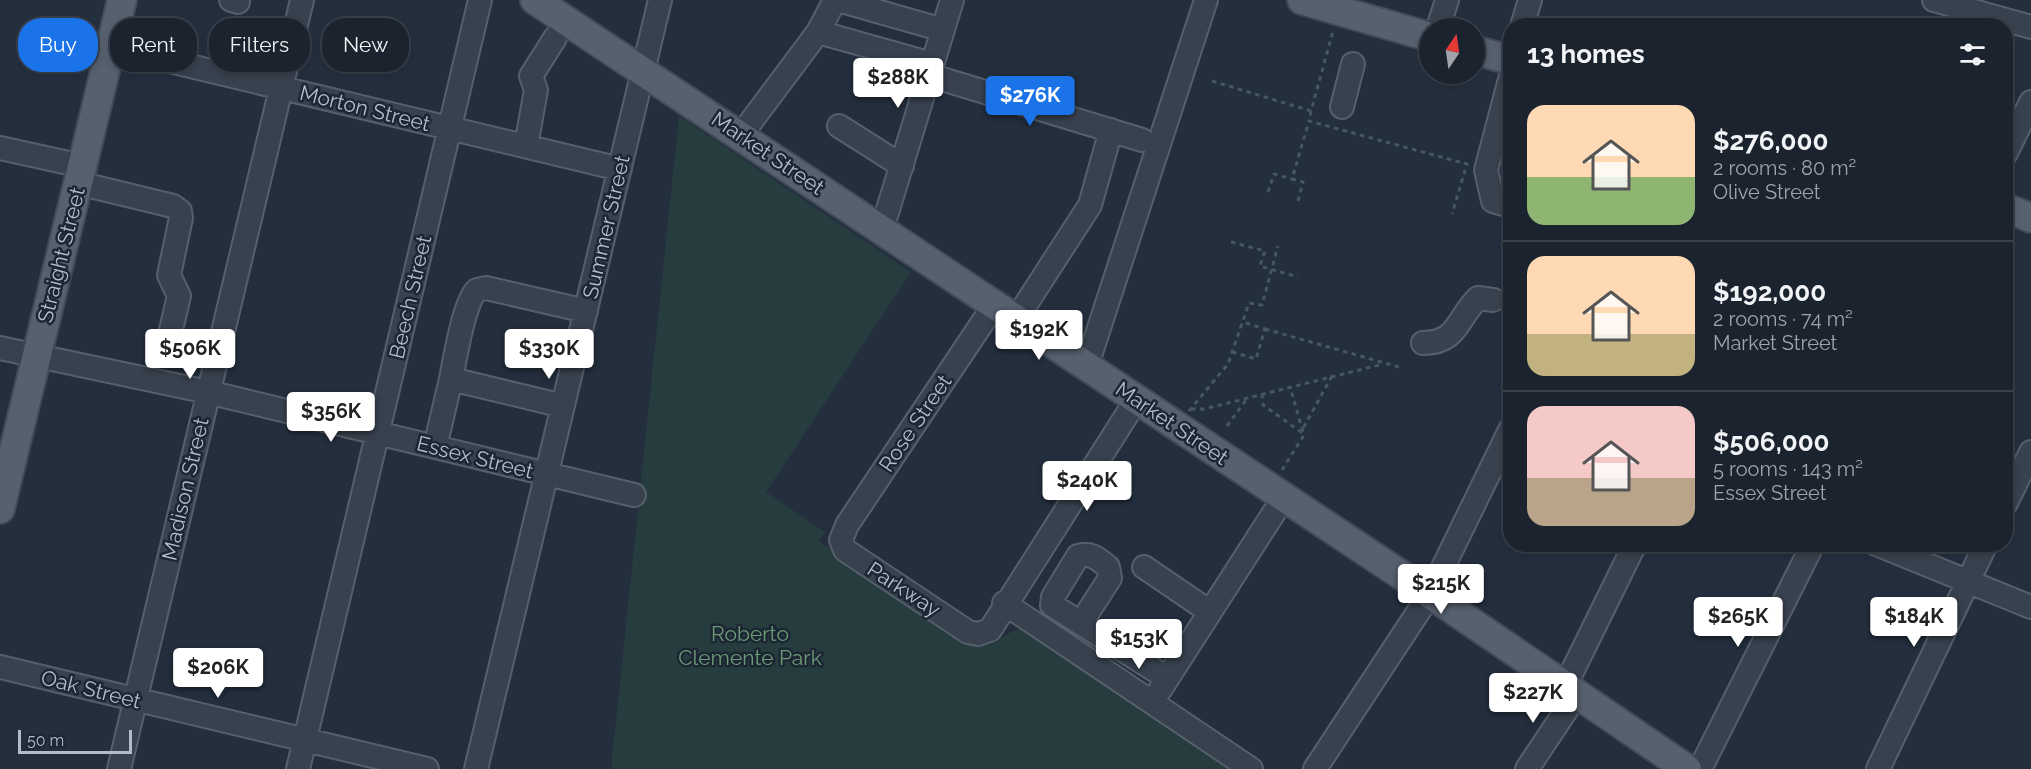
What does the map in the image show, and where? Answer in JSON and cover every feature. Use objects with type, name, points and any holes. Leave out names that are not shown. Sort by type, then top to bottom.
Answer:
[{"type":"main road","name":"Straight Street","points":[[118,18],[122,0]]},
{"type":"main road","name":"Market Street","points":[[535,0],[1137,399],[1282,485],[1430,594],[1687,769]]},
{"type":"main road","points":[[1302,0],[1419,34]]},
{"type":"main road","name":"Straight Street","points":[[0,509],[110,51]]},
{"type":"main road","points":[[1485,53],[1503,58]]},
{"type":"main road","points":[[2013,211],[2031,218]]},
{"type":"street","name":"Madison Street","points":[[120,769],[302,0]]},
{"type":"street","name":"Beech Street","points":[[298,769],[480,0]]},
{"type":"street","name":"Summer Street","points":[[476,769],[660,0]]},
{"type":"street","points":[[741,135],[818,32],[837,0],[942,30]]},
{"type":"street","points":[[882,229],[952,0]]},
{"type":"street","points":[[1087,365],[1206,0]]},
{"type":"street","points":[[1441,18],[1447,0]]},
{"type":"street","points":[[1524,18],[1530,0]]},
{"type":"street","points":[[1934,0],[1999,18]]},
{"type":"street","points":[[2013,22],[2031,27]]},
{"type":"street","points":[[818,32],[1142,140]]},
{"type":"street","points":[[526,146],[536,90],[531,76],[555,38]]},
{"type":"street","points":[[1342,107],[1353,64]]},
{"type":"street","name":"Morton Street","points":[[197,68],[620,169]]},
{"type":"street","points":[[2013,139],[2031,102]]},
{"type":"street","points":[[1503,106],[1486,170],[1493,201],[1503,204]]},
{"type":"street","points":[[839,126],[902,166]]},
{"type":"street","name":"Rose Street","points":[[842,545],[847,525],[1006,311],[1090,205],[1111,130]]},
{"type":"street","points":[[0,148],[173,206],[180,212],[181,218],[169,275],[179,296],[165,355]]},
{"type":"street","points":[[435,447],[471,297],[476,290],[486,288],[586,311]]},
{"type":"street","points":[[1423,343],[1435,343],[1454,332],[1478,298],[1493,300]]},
{"type":"street","name":"Essex Street","points":[[0,348],[208,392],[634,495]]},
{"type":"street","points":[[451,379],[563,406]]},
{"type":"street","points":[[1137,399],[1004,603],[1251,769]]},
{"type":"street","points":[[1315,769],[1430,594],[1503,444]]},
{"type":"street","points":[[2013,489],[2031,452]]},
{"type":"street","points":[[1151,703],[1210,612],[1282,485]]},
{"type":"street","name":"Parkway","points":[[842,545],[968,632],[978,634],[990,630],[1004,603]]},
{"type":"street","points":[[1527,769],[1567,709],[1567,686],[1631,552]]},
{"type":"street","points":[[1700,769],[1809,552]]},
{"type":"street","points":[[1895,552],[2031,607]]},
{"type":"street","points":[[1878,769],[1982,552]]},
{"type":"street","points":[[1144,567],[1210,612]]},
{"type":"street","points":[[1082,623],[1167,678]]},
{"type":"street","name":"Oak Street","points":[[0,667],[427,769]]},
{"type":"path","points":[[1292,179],[1335,26]]},
{"type":"path","points":[[1212,81],[1311,111]]},
{"type":"path","points":[[1309,121],[1467,164],[1452,214]]},
{"type":"path","points":[[1268,192],[1274,174],[1303,182],[1298,201]]},
{"type":"path","points":[[1231,242],[1264,251],[1260,266],[1298,277]]},
{"type":"path","points":[[1278,246],[1262,305],[1249,303],[1228,364],[1190,410],[1204,409],[1383,364]]},
{"type":"path","points":[[1243,322],[1399,367]]},
{"type":"path","points":[[1233,352],[1256,359],[1265,329]]},
{"type":"path","points":[[1263,394],[1263,405],[1301,432],[1332,376]]},
{"type":"path","points":[[1282,485],[1304,435],[1304,427],[1290,387]]},
{"type":"path","points":[[1227,426],[1247,398]]},
{"type":"green space","name":"Roberto Clemente Park","points":[[679,116],[911,272],[766,492],[825,532],[819,541],[965,641],[991,644],[1022,628],[1231,769],[611,769]]}]
